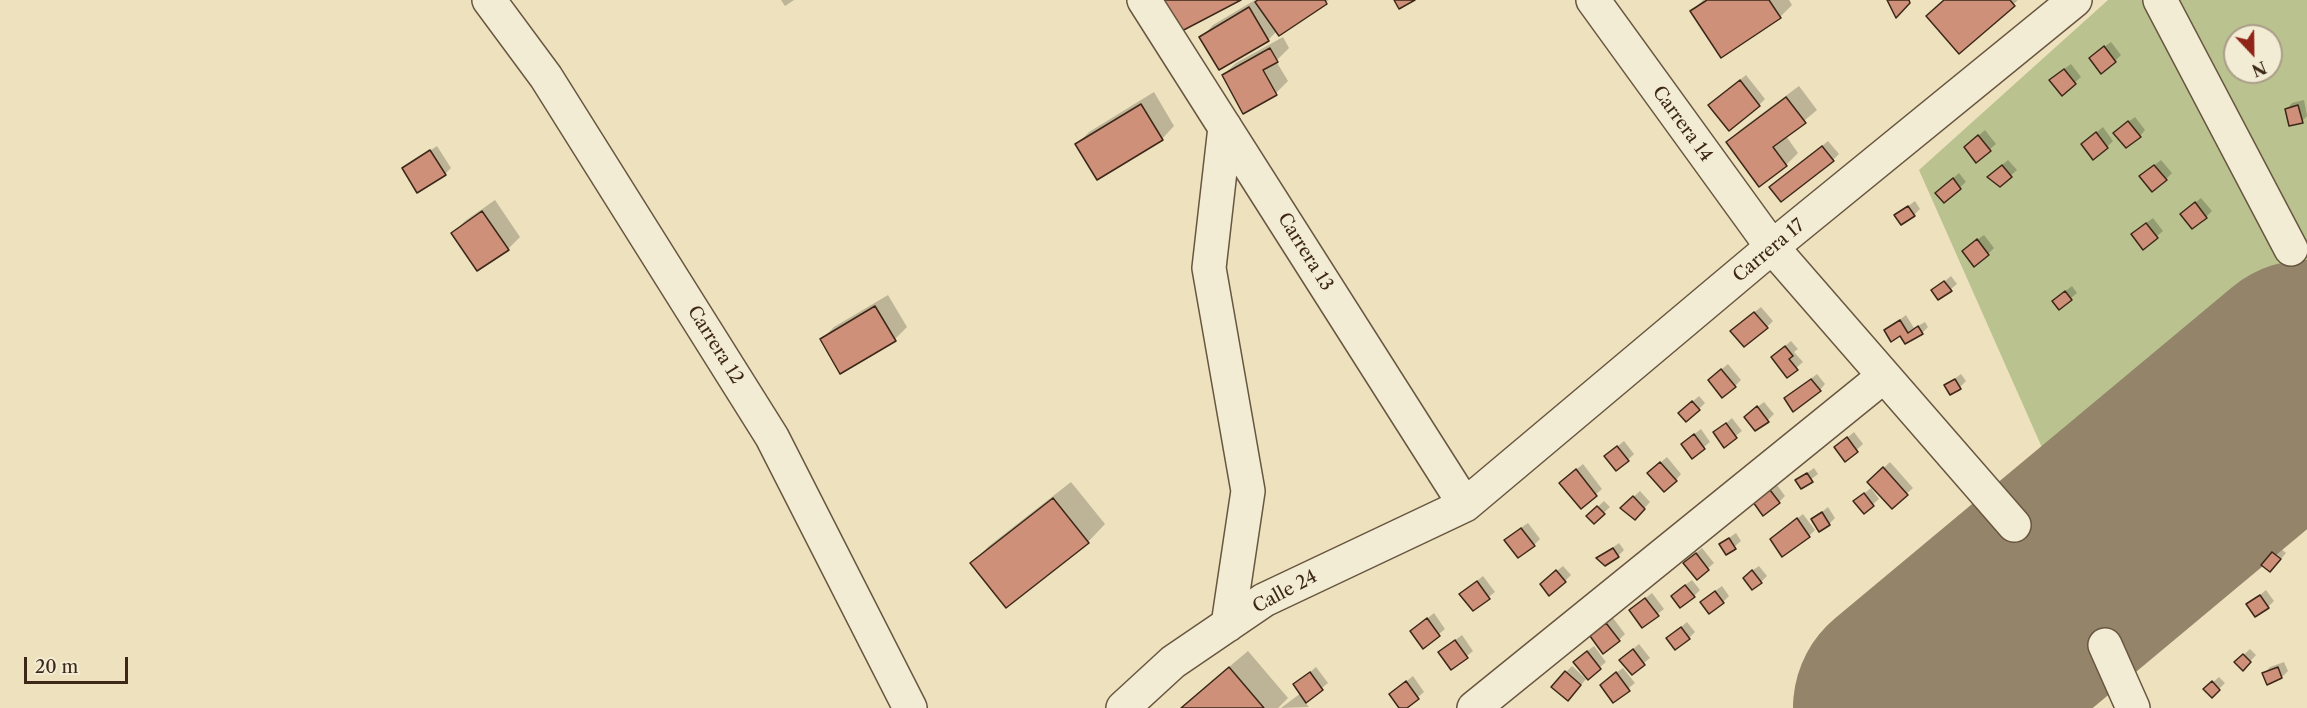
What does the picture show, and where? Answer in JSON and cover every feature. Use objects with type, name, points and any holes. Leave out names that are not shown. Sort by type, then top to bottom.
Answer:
[{"type":"street","name":"Carrera 12","points":[[489,0],[546,77],[772,436],[910,708]]},
{"type":"street","name":"Carrera 13","points":[[1144,0],[1465,505]]},
{"type":"street","name":"Carrera 14","points":[[1593,0],[1772,247],[2014,525]]},
{"type":"street","name":"Carrera 17","points":[[1465,505],[1772,247],[2075,0]]},
{"type":"street","points":[[2160,0],[2291,249]]},
{"type":"street","points":[[1225,127],[1209,268],[1248,491],[1228,625]]},
{"type":"street","points":[[1474,708],[1884,376]]},
{"type":"street","name":"Calle 24","points":[[1123,708],[1173,662],[1264,600],[1465,505]]},
{"type":"street","points":[[2105,645],[2133,708]]},
{"type":"green space","points":[[2108,0],[2307,0],[2307,271],[2063,495],[1919,170]]},
{"type":"building","points":[[1160,0],[1241,0],[1178,33]]},
{"type":"building","points":[[1258,0],[1325,0],[1327,4],[1279,36],[1255,2]]},
{"type":"building","points":[[1394,0],[1415,0],[1399,9]]},
{"type":"building","points":[[1707,0],[1769,0],[1781,18],[1721,58],[1690,11]]},
{"type":"building","points":[[1887,0],[1909,0],[1910,3],[1896,18]]},
{"type":"building","points":[[1944,0],[2010,0],[2015,6],[1959,54],[1926,16]]},
{"type":"building","points":[[1249,7],[1269,41],[1219,70],[1199,37]]},
{"type":"building","points":[[2104,46],[2116,62],[2101,74],[2089,58]]},
{"type":"building","points":[[1270,48],[1278,62],[1263,70],[1277,95],[1243,114],[1222,75]]},
{"type":"building","points":[[2064,69],[2076,84],[2062,96],[2049,80]]},
{"type":"building","points":[[1740,80],[1760,106],[1729,131],[1708,105]]},
{"type":"building","points":[[1786,97],[1806,123],[1773,147],[1787,166],[1759,187],[1726,142]]},
{"type":"building","points":[[1141,104],[1163,140],[1097,180],[1075,144]]},
{"type":"building","points":[[2298,105],[2303,123],[2289,126],[2285,109]]},
{"type":"building","points":[[2128,121],[2141,137],[2126,148],[2113,133]]},
{"type":"building","points":[[2096,132],[2108,148],[2093,160],[2081,144]]},
{"type":"building","points":[[1978,135],[1991,151],[1976,163],[1964,147]]},
{"type":"building","points":[[1822,146],[1834,161],[1781,202],[1769,187]]},
{"type":"building","points":[[430,150],[446,175],[417,193],[402,168]]},
{"type":"building","points":[[2002,165],[2012,177],[2000,187],[1987,177]]},
{"type":"building","points":[[2154,165],[2167,180],[2152,192],[2139,176]]},
{"type":"building","points":[[1953,178],[1961,189],[1944,203],[1935,193]]},
{"type":"building","points":[[2195,202],[2207,218],[2192,229],[2180,214]]},
{"type":"building","points":[[1908,206],[1915,216],[1901,225],[1894,215]]},
{"type":"building","points":[[482,211],[509,250],[477,271],[451,233]]},
{"type":"building","points":[[2146,223],[2158,238],[2143,250],[2131,234]]},
{"type":"building","points":[[1977,239],[1989,255],[1974,267],[1962,251]]},
{"type":"building","points":[[1944,281],[1952,291],[1938,300],[1931,290]]},
{"type":"building","points":[[2065,291],[2072,300],[2059,310],[2052,301]]},
{"type":"building","points":[[875,306],[896,341],[840,374],[820,339]]},
{"type":"building","points":[[1754,312],[1768,328],[1744,347],[1730,331]]},
{"type":"building","points":[[1900,320],[1908,333],[1918,326],[1923,334],[1905,344],[1900,336],[1891,342],[1884,330]]},
{"type":"building","points":[[1785,346],[1793,356],[1789,359],[1798,370],[1787,378],[1771,357]]},
{"type":"building","points":[[1721,369],[1736,387],[1722,398],[1708,380]]},
{"type":"building","points":[[1811,379],[1821,391],[1793,412],[1784,398]]},
{"type":"building","points":[[1955,379],[1961,389],[1950,395],[1944,385]]},
{"type":"building","points":[[1692,401],[1700,410],[1686,422],[1678,413]]},
{"type":"building","points":[[1757,406],[1769,422],[1755,431],[1744,417]]},
{"type":"building","points":[[1726,423],[1737,438],[1724,448],[1713,432]]},
{"type":"building","points":[[1694,434],[1705,449],[1692,459],[1681,444]]},
{"type":"building","points":[[1847,437],[1858,452],[1845,462],[1834,447]]},
{"type":"building","points":[[1617,446],[1629,461],[1616,471],[1604,456]]},
{"type":"building","points":[[1660,462],[1677,481],[1664,492],[1647,473]]},
{"type":"building","points":[[1883,467],[1908,495],[1892,509],[1867,482]]},
{"type":"building","points":[[1576,469],[1597,496],[1581,509],[1559,483]]},
{"type":"building","points":[[1807,473],[1813,482],[1801,489],[1795,480]]},
{"type":"building","points":[[1770,490],[1780,503],[1763,516],[1753,502]]},
{"type":"building","points":[[1864,493],[1874,506],[1864,514],[1853,501]]},
{"type":"building","points":[[1633,496],[1645,509],[1635,520],[1620,508]]},
{"type":"building","points":[[1053,498],[1089,543],[1006,608],[970,563]]},
{"type":"building","points":[[1597,506],[1605,514],[1594,524],[1586,516]]},
{"type":"building","points":[[1822,512],[1830,525],[1819,532],[1811,519]]},
{"type":"building","points":[[1797,518],[1810,537],[1782,557],[1770,539]]},
{"type":"building","points":[[1521,528],[1535,546],[1518,558],[1504,540]]},
{"type":"building","points":[[1729,538],[1736,549],[1726,555],[1719,544]]},
{"type":"building","points":[[1613,548],[1619,557],[1605,566],[1596,558]]},
{"type":"building","points":[[2272,552],[2281,559],[2270,572],[2261,565]]},
{"type":"building","points":[[1696,553],[1709,570],[1697,580],[1683,563]]},
{"type":"building","points":[[1556,570],[1566,582],[1549,596],[1540,584]]},
{"type":"building","points":[[1752,570],[1762,583],[1752,590],[1743,578]]},
{"type":"building","points":[[1477,581],[1490,599],[1473,611],[1459,594]]},
{"type":"building","points":[[1685,585],[1695,597],[1680,608],[1671,596]]},
{"type":"building","points":[[1715,591],[1724,603],[1709,614],[1700,602]]},
{"type":"building","points":[[2260,595],[2269,608],[2255,617],[2246,604]]},
{"type":"building","points":[[1645,598],[1659,616],[1642,628],[1629,610]]},
{"type":"building","points":[[1427,618],[1440,636],[1423,649],[1410,631]]},
{"type":"building","points":[[1606,623],[1620,641],[1603,654],[1590,636]]},
{"type":"building","points":[[1681,627],[1690,639],[1675,650],[1666,638]]},
{"type":"building","points":[[1455,640],[1468,658],[1451,670],[1438,652]]},
{"type":"building","points":[[1633,649],[1645,665],[1632,675],[1619,660]]},
{"type":"building","points":[[1587,651],[1601,669],[1588,680],[1573,662]]},
{"type":"building","points":[[2243,654],[2251,662],[2243,671],[2234,662]]},
{"type":"building","points":[[1229,667],[1264,708],[1181,708]]},
{"type":"building","points":[[2278,667],[2282,678],[2267,685],[2262,673]]},
{"type":"building","points":[[1565,671],[1581,685],[1568,701],[1551,687]]},
{"type":"building","points":[[1310,672],[1323,690],[1306,703],[1293,684]]},
{"type":"building","points":[[1616,672],[1630,691],[1613,703],[1600,685]]},
{"type":"building","points":[[1406,681],[1419,699],[1407,708],[1399,708],[1389,694]]},
{"type":"building","points":[[2212,681],[2220,690],[2212,698],[2203,689]]},
{"type":"runway","points":[[1910,708],[2307,377]]}]
